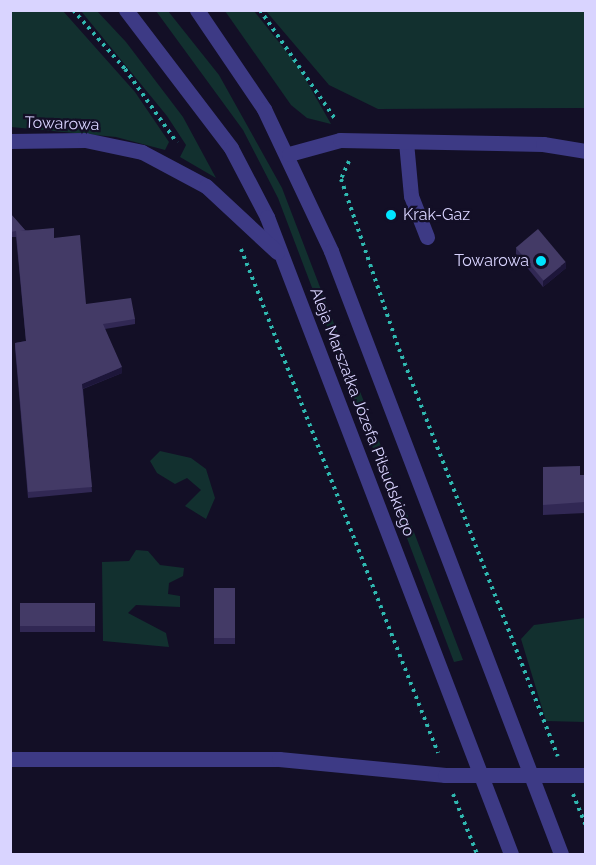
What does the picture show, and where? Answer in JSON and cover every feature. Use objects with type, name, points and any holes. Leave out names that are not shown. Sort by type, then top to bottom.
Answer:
[{"type":"street","name":"Aleja Marszałka Józefa Piłsudskiego","points":[[126,10],[231,148],[287,263],[511,855]]},
{"type":"street","name":"Aleja Marszałka Józefa Piłsudskiego","points":[[197,10],[289,154],[336,262],[561,855]]},
{"type":"street","name":"Towarowa","points":[[10,141],[86,140],[150,156],[220,198],[287,263]]},
{"type":"street","points":[[289,154],[340,140],[543,144],[585,151]]},
{"type":"street","points":[[406,142],[411,196],[427,237]]},
{"type":"street","points":[[10,759],[279,759],[446,775],[585,775]]},
{"type":"path","points":[[73,10],[125,69],[177,143]]},
{"type":"path","points":[[260,10],[334,110],[346,164],[341,179],[399,349],[529,680]]},
{"type":"path","points":[[253,271],[410,682]]},
{"type":"green space","points":[[10,11],[63,11],[135,92],[169,142],[165,150],[116,137],[11,127]]},
{"type":"green space","points":[[81,11],[97,11],[126,42],[183,117],[216,178],[180,157],[186,145],[167,116]]},
{"type":"green space","points":[[156,11],[168,11],[219,75],[282,188],[463,660],[454,662],[278,198],[243,130]]},
{"type":"green space","points":[[225,11],[254,11],[298,66],[331,124],[307,118],[291,105]]},
{"type":"green space","points":[[266,11],[585,11],[585,108],[378,109],[329,85]]},
{"type":"green space","points":[[160,451],[191,458],[206,469],[215,498],[206,519],[185,506],[201,490],[187,478],[175,484],[157,473],[150,461]]},
{"type":"green space","points":[[136,550],[148,551],[160,565],[184,568],[183,576],[169,583],[168,594],[180,596],[180,607],[136,605],[128,613],[166,633],[169,647],[103,641],[102,562],[129,561]]},
{"type":"green space","points":[[585,618],[585,722],[546,721],[521,639],[534,625]]},
{"type":"building","points":[[10,213],[25,230],[20,231],[54,228],[54,238],[80,235],[86,304],[131,298],[135,319],[103,324],[122,367],[82,384],[92,487],[28,492],[15,343],[26,341],[16,231],[10,232]]},
{"type":"building","name":"Towarowa","points":[[538,229],[566,262],[543,281],[516,248]]},
{"type":"building","points":[[580,466],[580,475],[585,475],[585,502],[543,505],[543,467]]},
{"type":"building","points":[[214,588],[235,588],[235,638],[214,638]]},
{"type":"building","points":[[20,603],[95,603],[95,626],[20,626]]},
{"type":"place","name":"Krak-Gaz","points":[[391,215]]},
{"type":"place","name":"Towarowa","points":[[541,261]]}]
